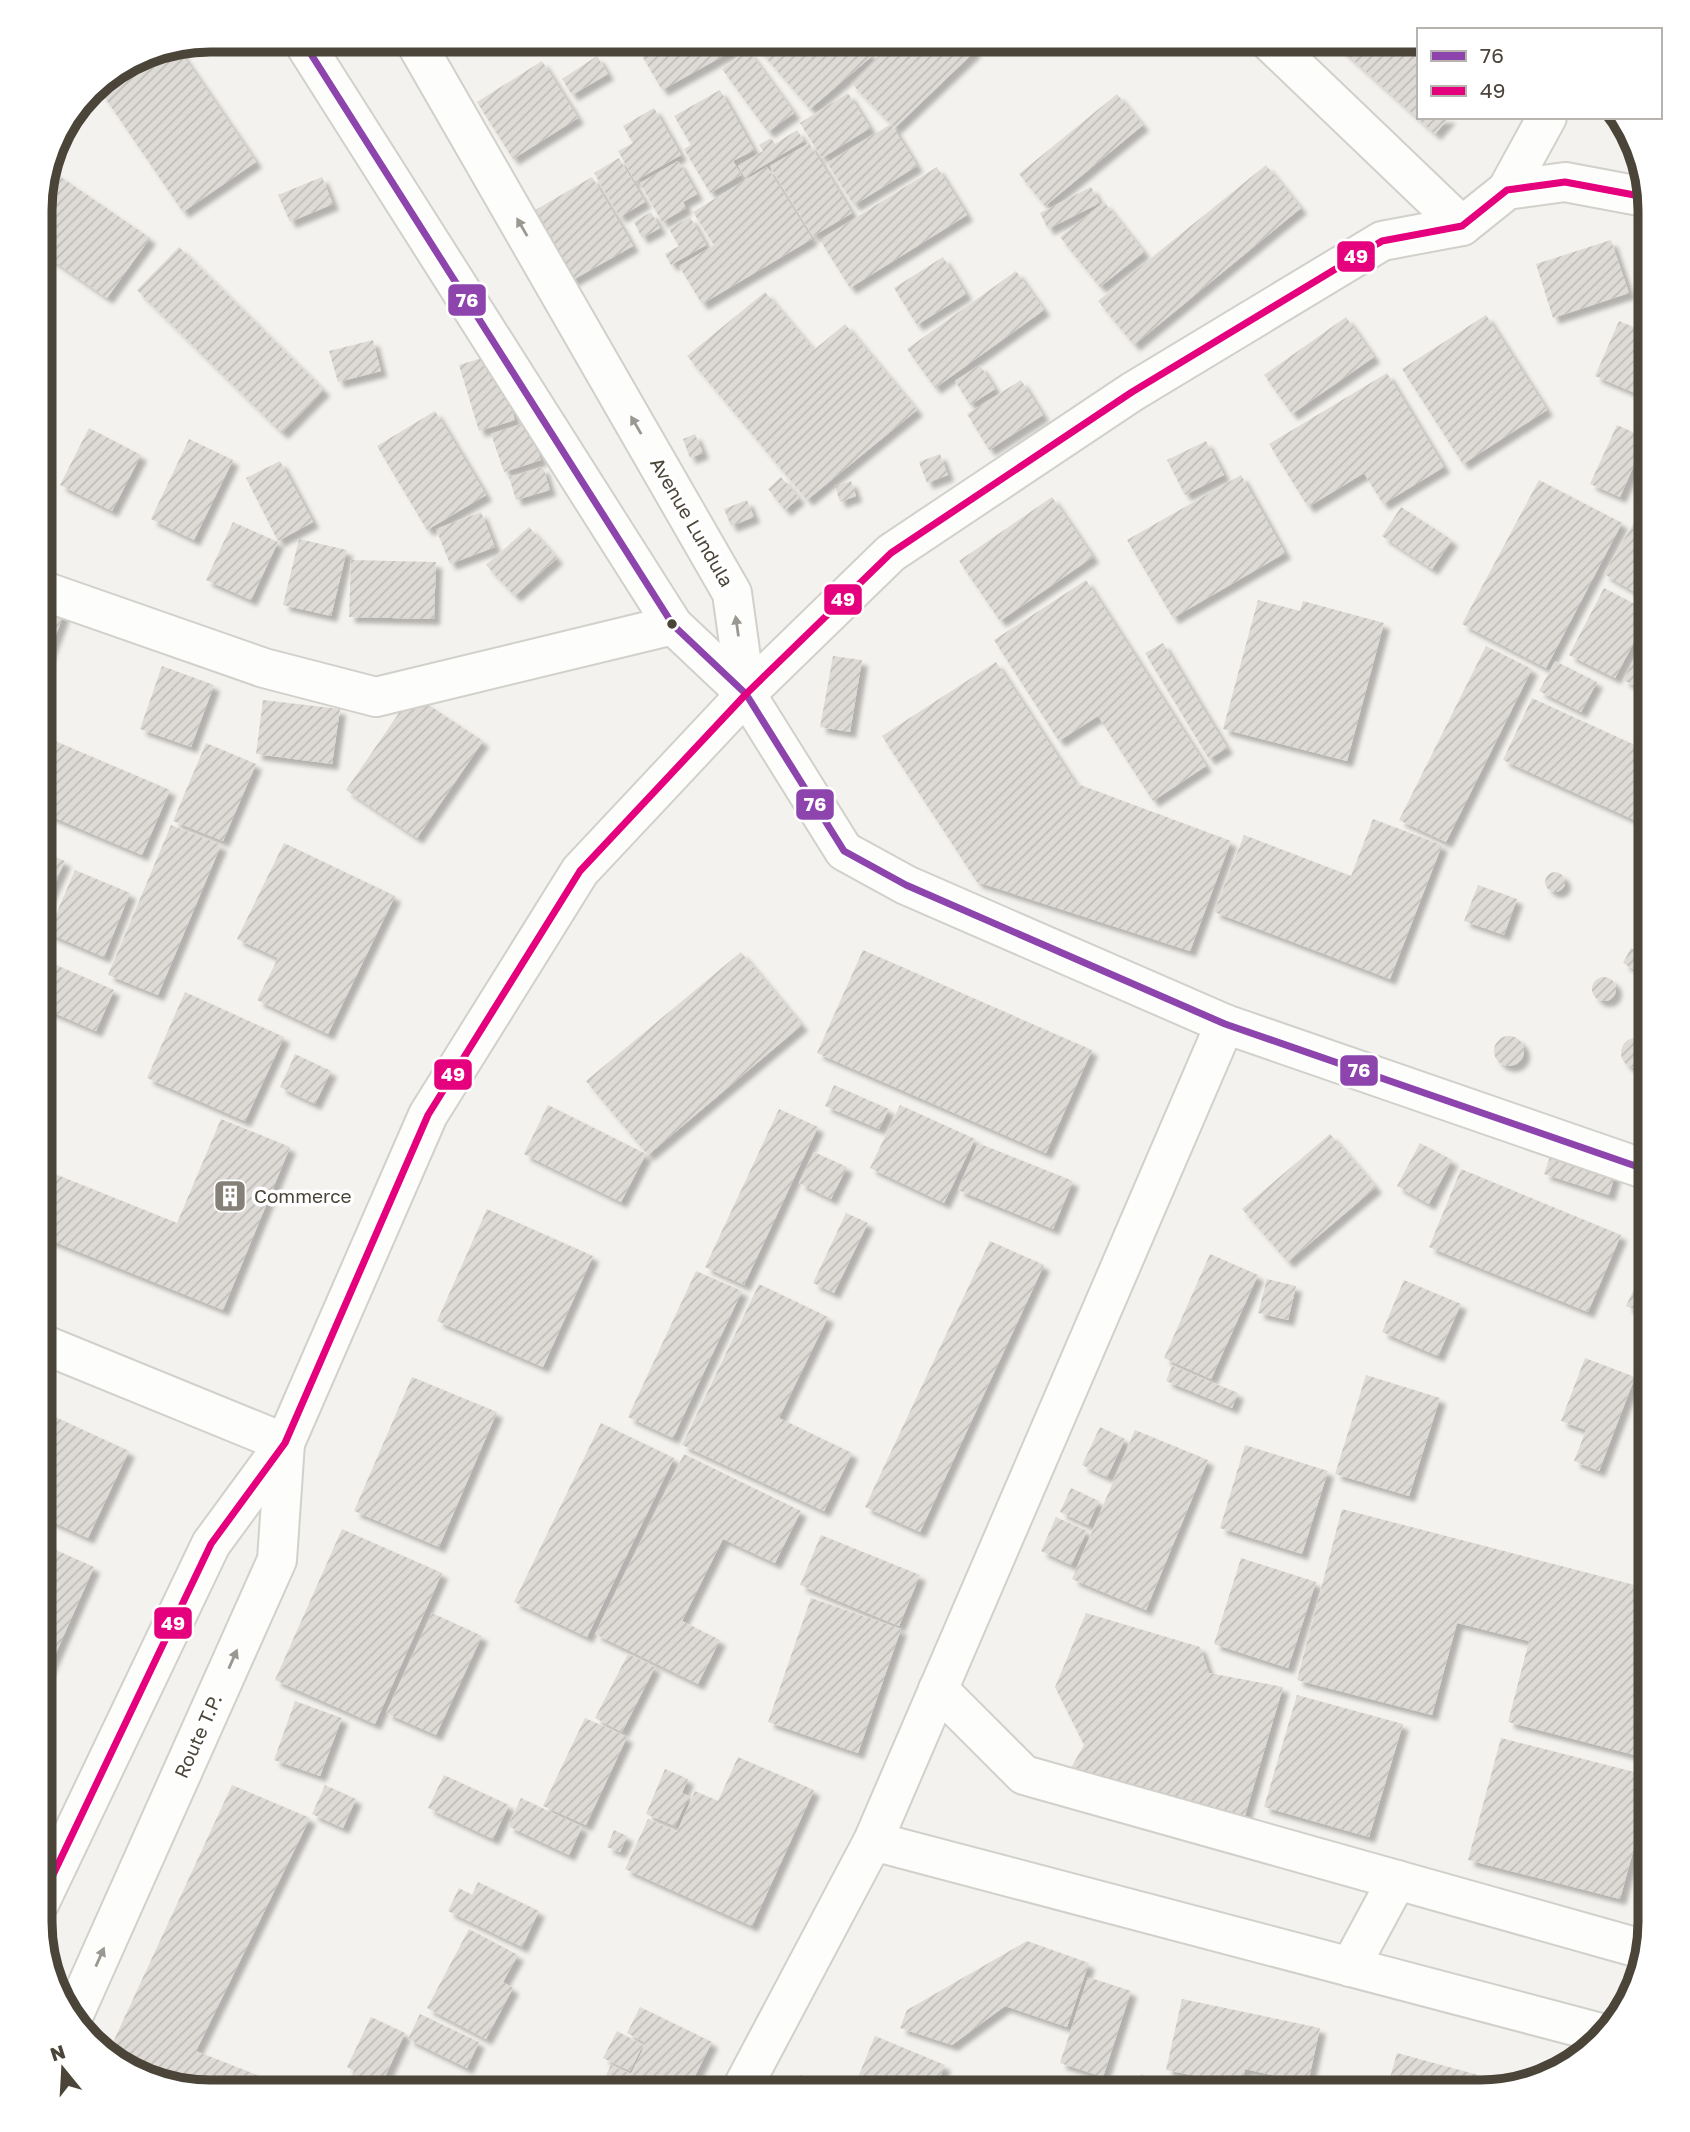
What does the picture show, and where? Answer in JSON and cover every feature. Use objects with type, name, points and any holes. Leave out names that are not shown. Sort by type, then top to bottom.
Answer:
[{"type":"street","points":[[310,52],[673,625],[746,694],[844,851],[906,885],[1225,1024],[1638,1167]]},
{"type":"street","name":"Avenue Lundula","points":[[421,52],[733,593],[746,694]]},
{"type":"street","points":[[1281,53],[1462,226]]},
{"type":"street","points":[[1507,190],[1546,119]]},
{"type":"street","points":[[1507,190],[1565,182],[1636,195]]},
{"type":"street","name":"Route T.P.","points":[[52,1877],[211,1544],[285,1443],[428,1115],[580,871],[746,694],[891,553],[1132,392],[1382,241],[1462,226],[1507,190]]},
{"type":"street","points":[[53,594],[264,668],[376,697],[673,625]]},
{"type":"street","points":[[746,2080],[873,1841],[1225,1024]]},
{"type":"street","points":[[52,1348],[285,1443]]},
{"type":"street","name":"Route T.P.","points":[[78,2006],[277,1560],[285,1443]]},
{"type":"street","points":[[938,1689],[1024,1775],[1635,1947]]},
{"type":"street","points":[[873,1841],[1592,2032]]},
{"type":"street","points":[[1350,1967],[1396,1880]]},
{"type":"building","points":[[640,52],[729,52],[662,90]]},
{"type":"building","points":[[745,52],[750,52],[794,113],[768,132],[722,69]]},
{"type":"building","points":[[762,52],[869,53],[872,56],[810,109]]},
{"type":"building","points":[[882,53],[973,53],[895,128],[851,83]]},
{"type":"building","points":[[1345,53],[1417,53],[1417,118]]},
{"type":"building","points":[[183,55],[256,162],[183,212],[103,95],[141,69]]},
{"type":"building","points":[[597,56],[608,74],[572,95],[562,79]]},
{"type":"building","points":[[542,61],[578,118],[513,159],[477,102]]},
{"type":"building","points":[[720,90],[754,150],[733,161],[741,175],[710,193],[684,149],[691,145],[674,116]]},
{"type":"building","points":[[848,93],[870,128],[822,158],[800,123]]},
{"type":"building","points":[[1117,94],[1143,125],[1045,206],[1019,174]]},
{"type":"building","points":[[654,108],[681,155],[635,181],[618,151],[633,143],[623,126]]},
{"type":"building","points":[[1418,119],[1448,119],[1435,134]]},
{"type":"building","points":[[891,124],[917,166],[854,205],[827,163]]},
{"type":"building","points":[[797,130],[804,141],[745,177],[738,166],[763,151],[759,145],[771,138],[775,144]]},
{"type":"building","points":[[809,143],[852,213],[813,236],[770,166]]},
{"type":"building","points":[[619,158],[645,202],[620,217],[594,173]]},
{"type":"building","points":[[678,161],[697,194],[683,202],[686,208],[662,222],[640,183]]},
{"type":"building","points":[[1266,165],[1301,208],[1134,345],[1098,301]]},
{"type":"building","points":[[767,167],[812,239],[702,304],[679,266],[714,245],[693,212]]},
{"type":"building","points":[[937,167],[967,215],[850,288],[820,240]]},
{"type":"building","points":[[57,175],[150,238],[107,298],[53,260],[53,201]]},
{"type":"building","points":[[322,177],[333,204],[290,222],[278,195]]},
{"type":"building","points":[[592,177],[633,246],[571,281],[532,212]]},
{"type":"building","points":[[1091,187],[1100,203],[1048,229],[1040,213]]},
{"type":"building","points":[[1104,202],[1144,252],[1100,287],[1060,237]]},
{"type":"building","points":[[651,212],[660,228],[642,238],[634,222]]},
{"type":"building","points":[[690,217],[706,245],[671,265],[665,254],[679,246],[669,229]]},
{"type":"building","points":[[1611,240],[1629,293],[1553,318],[1536,264]]},
{"type":"building","points":[[179,247],[324,390],[282,433],[137,290]]},
{"type":"building","points":[[943,257],[966,294],[917,325],[894,288]]},
{"type":"building","points":[[1016,271],[1044,310],[935,388],[907,349]]},
{"type":"building","points":[[765,292],[814,350],[845,324],[917,410],[807,500],[687,356]]},
{"type":"building","points":[[1486,315],[1547,410],[1463,464],[1402,369]]},
{"type":"building","points":[[1346,317],[1374,357],[1292,414],[1264,375]]},
{"type":"building","points":[[1619,321],[1638,329],[1638,394],[1595,376]]},
{"type":"building","points":[[373,340],[381,371],[338,382],[329,351]]},
{"type":"building","points":[[495,354],[515,420],[479,431],[459,365]]},
{"type":"building","points":[[980,365],[995,389],[970,405],[955,381]]},
{"type":"building","points":[[1387,373],[1444,467],[1383,504],[1364,473],[1308,507],[1269,444]]},
{"type":"building","points":[[1021,380],[1043,415],[989,450],[967,414]]},
{"type":"building","points":[[435,411],[486,495],[427,530],[377,446]]},
{"type":"building","points":[[528,422],[541,460],[504,472],[491,434]]},
{"type":"building","points":[[1617,425],[1638,434],[1638,456],[1620,497],[1590,484]]},
{"type":"building","points":[[89,428],[141,455],[112,511],[60,485]]},
{"type":"building","points":[[695,434],[703,453],[690,458],[683,439]]},
{"type":"building","points":[[189,439],[233,460],[194,540],[151,519]]},
{"type":"building","points":[[1206,441],[1224,475],[1185,495],[1167,460]]},
{"type":"building","points":[[940,454],[948,475],[927,483],[919,462]]},
{"type":"building","points":[[280,461],[313,522],[278,541],[246,478]]},
{"type":"building","points":[[543,467],[550,490],[516,500],[509,477]]},
{"type":"building","points":[[1241,475],[1285,553],[1173,618],[1127,540]]},
{"type":"building","points":[[781,477],[799,498],[785,510],[768,489]]},
{"type":"building","points":[[1539,480],[1622,523],[1546,668],[1462,624]]},
{"type":"building","points":[[851,481],[856,496],[840,502],[835,486]]},
{"type":"building","points":[[1052,497],[1093,557],[1000,621],[959,561]]},
{"type":"building","points":[[747,500],[754,517],[731,526],[724,509]]},
{"type":"building","points":[[1401,507],[1452,540],[1432,569],[1382,536]]},
{"type":"building","points":[[481,512],[495,547],[450,564],[436,529]]},
{"type":"building","points":[[1638,516],[1638,594],[1604,574]]},
{"type":"building","points":[[233,522],[278,542],[251,600],[206,580]]},
{"type":"building","points":[[529,527],[557,558],[515,596],[486,565]]},
{"type":"building","points":[[299,539],[347,550],[331,616],[283,605]]},
{"type":"building","points":[[351,560],[436,562],[434,619],[349,617]]},
{"type":"building","points":[[1086,580],[1206,766],[1153,801],[1098,716],[1059,741],[994,640]]},
{"type":"building","points":[[1604,588],[1638,606],[1638,635],[1615,678],[1569,655]]},
{"type":"building","points":[[1258,600],[1300,611],[1303,601],[1384,623],[1347,761],[1223,729]]},
{"type":"building","points":[[53,609],[64,613],[53,643]]},
{"type":"building","points":[[1163,643],[1227,748],[1209,759],[1145,653]]},
{"type":"building","points":[[1486,646],[1532,669],[1446,842],[1399,820]]},
{"type":"building","points":[[1638,652],[1638,687],[1623,680]]},
{"type":"building","points":[[833,656],[862,660],[850,732],[820,727]]},
{"type":"building","points":[[1555,661],[1597,682],[1581,712],[1539,691]]},
{"type":"building","points":[[996,662],[1075,783],[1231,841],[1190,951],[977,882],[882,736]]},
{"type":"building","points":[[162,666],[214,685],[191,747],[140,729]]},
{"type":"building","points":[[412,694],[483,741],[417,838],[346,790]]},
{"type":"building","points":[[1532,698],[1638,747],[1638,822],[1503,760]]},
{"type":"building","points":[[263,700],[340,709],[332,764],[256,754]]},
{"type":"building","points":[[53,740],[170,790],[142,855],[53,817]]},
{"type":"building","points":[[206,743],[256,764],[223,841],[173,821]]},
{"type":"building","points":[[1373,819],[1442,845],[1390,979],[1214,912],[1244,835],[1351,876]]},
{"type":"building","points":[[171,825],[221,845],[158,995],[108,975]]},
{"type":"building","points":[[284,843],[395,896],[328,1034],[257,1000],[278,958],[237,939]]},
{"type":"building","points":[[53,856],[65,861],[53,888]]},
{"type":"building","points":[[75,870],[130,893],[104,957],[53,935],[53,922]]},
{"type":"building","points":[[1555,872],[1562,875],[1565,882],[1562,889],[1555,892],[1548,889],[1545,882],[1548,875]]},
{"type":"building","points":[[1478,885],[1517,899],[1504,935],[1464,921]]},
{"type":"building","points":[[1631,948],[1638,952],[1638,972],[1623,963]]},
{"type":"building","points":[[863,950],[1092,1050],[1046,1153],[817,1053]]},
{"type":"building","points":[[741,952],[802,1025],[648,1155],[586,1081]]},
{"type":"building","points":[[53,963],[114,990],[96,1031],[53,1012]]},
{"type":"building","points":[[1604,977],[1613,980],[1616,989],[1613,998],[1604,1001],[1595,998],[1592,989],[1595,980]]},
{"type":"building","points":[[185,992],[284,1037],[245,1121],[147,1078]]},
{"type":"building","points":[[1509,1036],[1520,1040],[1524,1051],[1520,1062],[1509,1066],[1498,1062],[1494,1051],[1498,1040]]},
{"type":"building","points":[[1636,1038],[1636,1068],[1625,1064],[1621,1053],[1625,1042]]},
{"type":"building","points":[[295,1054],[331,1071],[315,1104],[280,1087]]},
{"type":"building","points":[[834,1085],[889,1109],[879,1129],[825,1106]]},
{"type":"building","points":[[548,1105],[646,1154],[621,1202],[524,1154]]},
{"type":"building","points":[[900,1105],[975,1139],[944,1203],[870,1168]]},
{"type":"building","points":[[779,1109],[818,1127],[744,1285],[705,1267]]},
{"type":"building","name":"Commerce","points":[[221,1119],[290,1147],[223,1310],[52,1241],[52,1173],[177,1223]]},
{"type":"building","points":[[1330,1134],[1376,1187],[1288,1262],[1242,1209]]},
{"type":"building","points":[[978,1143],[1073,1181],[1053,1229],[958,1190]]},
{"type":"building","points":[[1420,1143],[1452,1160],[1429,1204],[1397,1186]]},
{"type":"building","points":[[1553,1148],[1617,1168],[1609,1195],[1544,1174]]},
{"type":"building","points":[[814,1152],[847,1167],[831,1199],[799,1183]]},
{"type":"building","points":[[1461,1169],[1621,1235],[1588,1312],[1429,1247]]},
{"type":"building","points":[[487,1209],[593,1256],[543,1367],[437,1321]]},
{"type":"building","points":[[846,1213],[868,1223],[834,1293],[813,1283]]},
{"type":"building","points":[[990,1241],[1044,1265],[920,1532],[865,1507]]},
{"type":"building","points":[[1210,1254],[1258,1275],[1211,1379],[1164,1358]]},
{"type":"building","points":[[696,1271],[742,1291],[673,1438],[628,1417]]},
{"type":"building","points":[[1267,1279],[1296,1286],[1288,1320],[1258,1313]]},
{"type":"building","points":[[1404,1280],[1461,1304],[1438,1356],[1382,1332]]},
{"type":"building","points":[[1638,1280],[1638,1311],[1626,1306]]},
{"type":"building","points":[[759,1284],[828,1317],[779,1418],[852,1453],[824,1511],[682,1445]]},
{"type":"building","points":[[1585,1358],[1635,1377],[1599,1471],[1574,1461],[1586,1430],[1561,1421]]},
{"type":"building","points":[[1172,1366],[1238,1393],[1232,1408],[1166,1381]]},
{"type":"building","points":[[1366,1375],[1440,1398],[1409,1496],[1335,1474]]},
{"type":"building","points":[[412,1377],[497,1412],[439,1547],[354,1511]]},
{"type":"building","points":[[52,1416],[129,1451],[88,1538],[52,1522]]},
{"type":"building","points":[[601,1423],[674,1458],[587,1637],[514,1602]]},
{"type":"building","points":[[1100,1427],[1125,1439],[1107,1477],[1082,1465]]},
{"type":"building","points":[[1135,1430],[1208,1460],[1146,1610],[1072,1579]]},
{"type":"building","points":[[1245,1445],[1328,1471],[1302,1554],[1220,1528]]},
{"type":"building","points":[[684,1454],[801,1511],[775,1563],[723,1539],[682,1621],[720,1640],[698,1684],[595,1634]]},
{"type":"building","points":[[1071,1488],[1099,1501],[1088,1525],[1060,1512]]},
{"type":"building","points":[[1342,1509],[1638,1586],[1638,1756],[1508,1722],[1529,1641],[1457,1623],[1432,1715],[1297,1680]]},
{"type":"building","points":[[1056,1517],[1087,1531],[1071,1565],[1041,1551]]},
{"type":"building","points":[[342,1529],[442,1573],[375,1724],[275,1680]]},
{"type":"building","points":[[821,1535],[920,1575],[899,1626],[800,1585]]},
{"type":"building","points":[[52,1548],[94,1567],[52,1662]]},
{"type":"building","points":[[1241,1558],[1316,1582],[1288,1668],[1214,1644]]},
{"type":"building","points":[[811,1598],[901,1629],[858,1753],[768,1722]]},
{"type":"building","points":[[432,1613],[482,1636],[436,1735],[386,1713]]},
{"type":"building","points":[[1086,1613],[1200,1647],[1209,1673],[1283,1687],[1244,1819],[1068,1773],[1084,1745],[1055,1687]]},
{"type":"building","points":[[628,1654],[655,1667],[622,1732],[595,1718]]},
{"type":"building","points":[[1297,1695],[1403,1724],[1369,1837],[1264,1807]]},
{"type":"building","points":[[295,1701],[342,1718],[320,1776],[274,1760]]},
{"type":"building","points":[[585,1718],[627,1737],[586,1825],[543,1806]]},
{"type":"building","points":[[1501,1738],[1638,1773],[1638,1833],[1620,1899],[1468,1860]]},
{"type":"building","points":[[738,1757],[814,1790],[752,1926],[625,1869],[648,1819],[677,1832],[695,1791],[718,1801]]},
{"type":"building","points":[[665,1769],[688,1779],[682,1793],[689,1796],[675,1826],[646,1814]]},
{"type":"building","points":[[444,1775],[509,1805],[493,1839],[428,1808]]},
{"type":"building","points":[[232,1785],[310,1818],[196,2051],[270,2080],[211,2080],[170,2074],[141,2063],[112,2045]]},
{"type":"building","points":[[325,1785],[356,1799],[343,1828],[312,1814]]},
{"type":"building","points":[[521,1798],[582,1827],[569,1855],[508,1826]]},
{"type":"building","points":[[614,1830],[627,1836],[620,1852],[607,1847]]},
{"type":"building","points":[[478,1882],[539,1911],[522,1947],[448,1911],[459,1888],[472,1895]]},
{"type":"building","points":[[469,1929],[518,1955],[503,1982],[513,1988],[486,2039],[427,2008]]},
{"type":"building","points":[[1027,1941],[1089,1963],[1067,2027],[1005,2006],[952,2045],[900,2028],[907,2010]]},
{"type":"building","points":[[1088,1977],[1131,1991],[1103,2077],[1060,2063]]},
{"type":"building","points":[[1182,1999],[1320,2028],[1309,2080],[1294,2080],[1245,2069],[1243,2080],[1217,2080],[1166,2070]]},
{"type":"building","points":[[640,2007],[712,2042],[693,2080],[604,2080],[611,2065],[631,2074],[646,2043],[627,2033]]},
{"type":"building","points":[[420,2014],[479,2042],[467,2068],[408,2039]]},
{"type":"building","points":[[371,2017],[405,2033],[383,2080],[350,2080],[354,2071],[347,2067]]},
{"type":"building","points":[[617,2031],[643,2045],[630,2071],[603,2058]]},
{"type":"building","points":[[875,2036],[945,2065],[939,2080],[857,2080]]},
{"type":"building","points":[[1397,2053],[1492,2079],[1479,2080],[1389,2080]]},
{"type":"building","points":[[1141,2074],[1156,2080],[1139,2080]]},
{"type":"building","points":[[800,2075],[814,2080],[798,2080]]},
{"type":"transit line","name":"76","points":[[310,52],[673,625],[746,694],[844,851],[906,885],[1225,1024],[1638,1167]]},
{"type":"transit line","name":"49","points":[[52,1877],[211,1544],[285,1443],[428,1115],[580,871],[746,694],[891,553],[1132,392],[1382,241],[1462,226],[1507,190],[1565,182],[1637,195]]},
{"type":"place","name":"Commerce","points":[[230,1196]]}]
